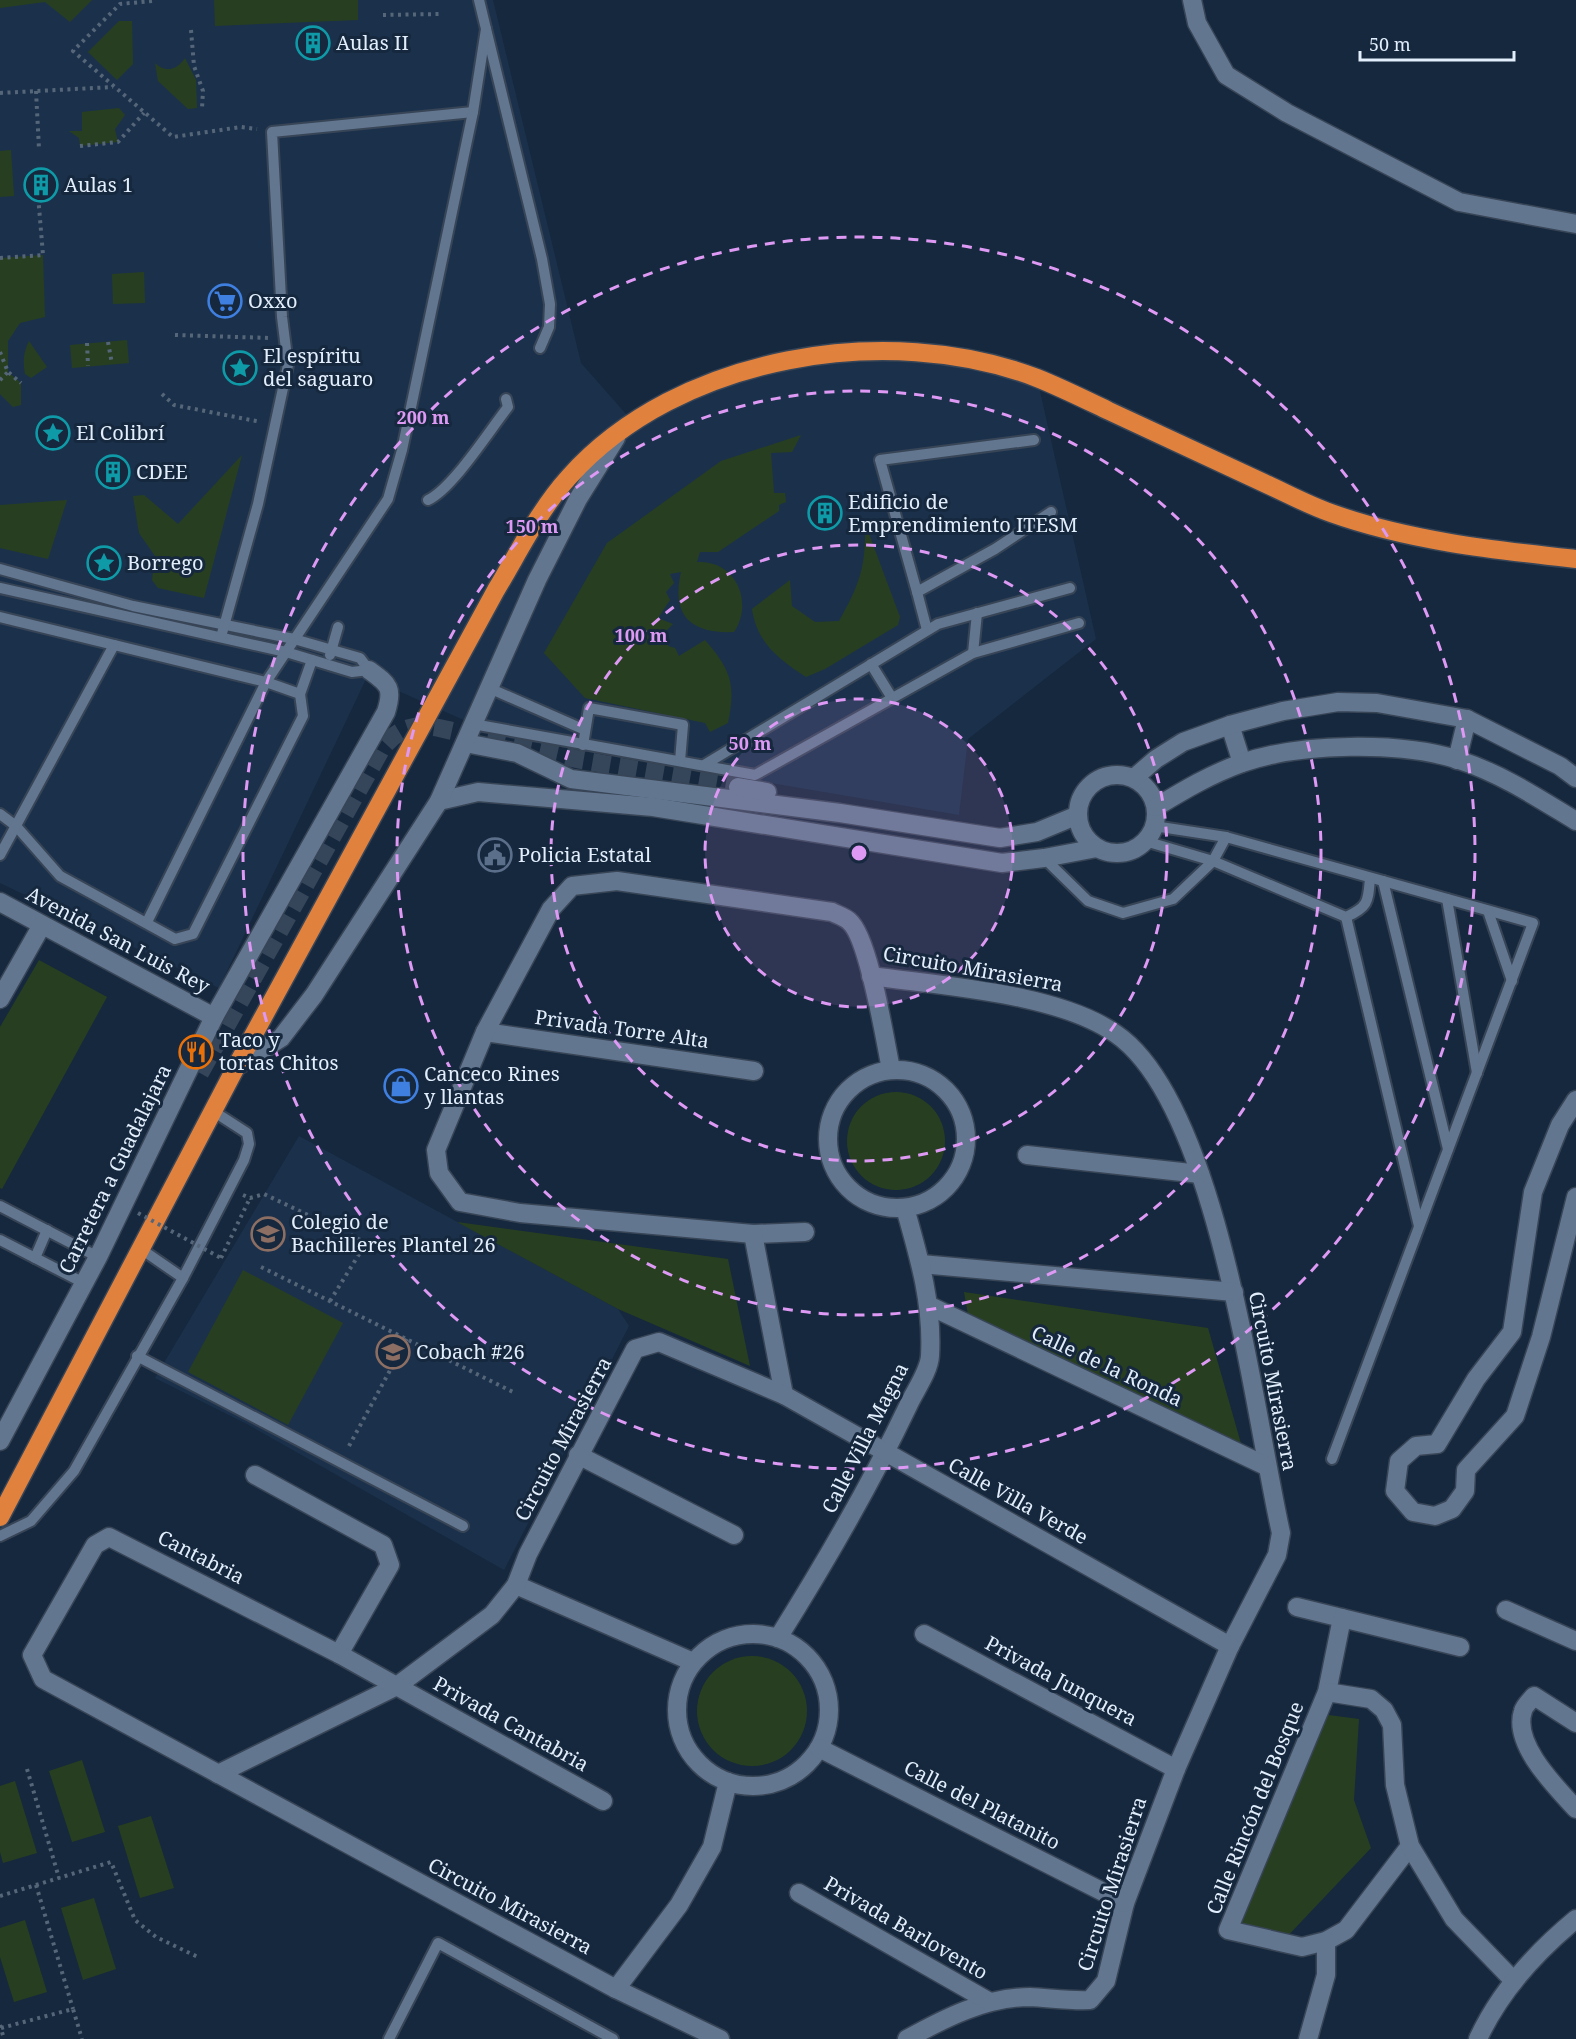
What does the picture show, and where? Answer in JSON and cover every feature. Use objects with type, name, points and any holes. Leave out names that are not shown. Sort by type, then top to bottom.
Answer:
[{"type":"highway","points":[[0,1517],[236,1066],[496,590],[542,513],[569,477],[618,433],[706,384],[805,357],[858,351],[962,356],[1037,378],[1330,513],[1426,539],[1576,559]]},
{"type":"street","points":[[1192,0],[1197,23],[1226,75],[1287,112],[1459,202],[1576,224]]},
{"type":"street","points":[[236,1066],[281,1038],[314,994],[439,801],[537,580],[578,499],[618,433]]},
{"type":"street","name":"Carretera a Guadalajara","points":[[0,1442],[98,1257],[214,1017],[386,712],[391,696],[387,684],[369,670]]},
{"type":"street","points":[[1134,778],[1156,759],[1183,742],[1230,724],[1283,711],[1338,702],[1377,703],[1467,719],[1560,766],[1576,778]]},
{"type":"street","points":[[1457,759],[1467,719]]},
{"type":"street","points":[[1230,724],[1242,763]]},
{"type":"street","points":[[465,743],[517,753],[571,779],[840,813],[1000,838],[1037,832],[1078,815]]},
{"type":"street","points":[[1156,807],[1200,781],[1242,763],[1293,751],[1346,746],[1400,750],[1457,759],[1517,784],[1576,821]]},
{"type":"street","points":[[1121,775],[1134,778],[1148,790],[1156,807],[1150,834],[1135,849],[1123,853],[1110,853],[1097,848],[1087,840],[1080,828],[1078,815],[1080,801],[1086,790],[1096,781],[1121,775]]},
{"type":"street","points":[[738,787],[810,798],[840,813]]},
{"type":"street","points":[[439,801],[478,792],[653,807],[1002,862],[1044,858],[1097,848]]},
{"type":"street","points":[[1000,838],[1002,862]]},
{"type":"street","name":"Circuito Mirasierra","points":[[805,1232],[753,1234],[520,1213],[460,1202],[439,1173],[436,1150],[485,1032],[551,909],[572,886],[617,881],[832,912],[850,921],[859,937],[871,976],[1063,1007],[1117,1034],[1155,1074],[1200,1174],[1234,1292],[1266,1466],[1281,1533],[1278,1555],[1230,1646],[1176,1768],[1125,1903],[1106,1981],[1090,2000],[1029,1997],[990,2002],[940,2020],[907,2039]]},
{"type":"street","name":"Avenida San Luis Rey","points":[[0,902],[214,1017]]},
{"type":"street","points":[[0,999],[42,925]]},
{"type":"street","points":[[871,976],[891,1069]]},
{"type":"street","name":"Privada Torre Alta","points":[[485,1032],[754,1071]]},
{"type":"street","points":[[891,1069],[912,1070],[933,1078],[950,1092],[961,1110],[967,1131],[966,1153],[958,1173],[944,1190],[926,1202],[905,1208],[881,1206],[858,1196],[845,1185],[834,1169],[829,1152],[830,1122],[834,1110],[847,1090],[867,1076],[891,1069]]},
{"type":"street","points":[[166,1116],[200,1073]]},
{"type":"street","points":[[1576,1100],[1560,1125],[1533,1192],[1512,1332],[1476,1379],[1437,1444],[1416,1446],[1399,1461],[1395,1491],[1413,1512],[1435,1516],[1452,1509],[1465,1491],[1466,1470],[1515,1416],[1541,1337],[1576,1197]]},
{"type":"street","points":[[1027,1155],[1200,1174]]},
{"type":"street","name":"Calle Villa Magna","points":[[778,1638],[824,1565],[886,1452],[930,1359],[930,1306],[905,1208]]},
{"type":"street","points":[[753,1234],[784,1395]]},
{"type":"street","points":[[921,1264],[1234,1292]]},
{"type":"street","name":"Calle de la Ronda","points":[[930,1306],[1266,1466]]},
{"type":"street","points":[[1512,1332],[1541,1337]]},
{"type":"street","name":"Circuito Mirasierra","points":[[218,1774],[397,1686],[492,1615],[516,1585],[528,1554],[635,1349],[659,1342],[784,1395]]},
{"type":"street","name":"Calle Villa Verde","points":[[784,1395],[1230,1646]]},
{"type":"street","points":[[578,1455],[734,1535]]},
{"type":"street","points":[[255,1475],[383,1545],[390,1565],[339,1653]]},
{"type":"street","name":"Cantabria","points":[[32,1655],[95,1545],[109,1538],[339,1653],[397,1686]]},
{"type":"street","points":[[516,1585],[693,1662]]},
{"type":"street","points":[[1297,1607],[1460,1647]]},
{"type":"street","points":[[1506,1611],[1576,1641]]},
{"type":"street","name":"Calle Rincón del Bosque","points":[[1342,1618],[1328,1692],[1228,1930],[1302,1947],[1326,1941],[1346,1930],[1410,1845]]},
{"type":"street","points":[[755,1634],[778,1638],[798,1648],[814,1664],[824,1683],[828,1716],[819,1748],[802,1768],[779,1781],[753,1786],[728,1782],[706,1770],[695,1759],[679,1731],[676,1707],[681,1683],[693,1662],[710,1647],[732,1637],[755,1634]]},
{"type":"street","name":"Privada Junquera","points":[[924,1634],[1176,1768]]},
{"type":"street","name":"Circuito Mirasierra","points":[[32,1655],[43,1679],[616,1989],[720,2039]]},
{"type":"street","name":"Privada Cantabria","points":[[397,1686],[603,1801]]},
{"type":"street","name":"Calle Rincón del Bosque","points":[[1328,1692],[1371,1699],[1384,1710],[1392,1725],[1395,1785],[1410,1845],[1454,1919],[1514,1981]]},
{"type":"street","points":[[1576,1723],[1534,1696],[1522,1711],[1524,1740],[1546,1777],[1576,1809]]},
{"type":"street","name":"Calle del Platanito","points":[[819,1748],[1125,1903]]},
{"type":"street","points":[[616,1989],[679,1905],[712,1847],[728,1782]]},
{"type":"street","name":"Privada Barlovento","points":[[799,1893],[990,2002]]},
{"type":"street","points":[[1478,2039],[1488,2019],[1514,1981],[1547,1943],[1576,1919]]},
{"type":"street","points":[[1308,2039],[1326,1975],[1326,1941]]},
{"type":"lane","points":[[479,0],[531,212],[548,293],[549,327],[540,348]]},
{"type":"lane","points":[[147,922],[266,682],[388,499],[402,450],[473,112],[486,29]]},
{"type":"lane","points":[[222,632],[258,504],[288,365],[273,132],[473,112]]},
{"type":"lane","points":[[428,500],[441,494],[508,407],[506,399]]},
{"type":"lane","points":[[927,630],[880,460],[1034,440]]},
{"type":"lane","points":[[917,592],[995,549],[1051,512]]},
{"type":"lane","points":[[0,569],[222,632],[352,672],[369,670]]},
{"type":"lane","points":[[0,588],[222,632],[294,639],[360,658],[369,670]]},
{"type":"lane","points":[[704,765],[939,624],[1070,588]]},
{"type":"lane","points":[[973,653],[977,613]]},
{"type":"lane","points":[[0,617],[266,682],[300,694]]},
{"type":"lane","points":[[473,724],[755,775],[973,653],[1079,623]]},
{"type":"lane","points":[[327,664],[338,627]]},
{"type":"lane","points":[[0,855],[114,645]]},
{"type":"lane","points":[[0,814],[16,825],[60,876],[175,939],[193,934],[303,716],[300,694],[312,660]]},
{"type":"lane","points":[[871,664],[892,698]]},
{"type":"lane","points":[[489,688],[585,730]]},
{"type":"lane","points":[[583,745],[589,708],[683,724],[680,761]]},
{"type":"lane","points":[[1150,834],[1226,837],[1533,923],[1332,1459]]},
{"type":"lane","points":[[1150,834],[1346,917],[1361,911],[1368,900],[1370,878]]},
{"type":"lane","points":[[1044,858],[1088,901],[1123,913],[1173,899],[1214,861],[1226,837]]},
{"type":"lane","points":[[1383,881],[1448,1150]]},
{"type":"lane","points":[[1448,899],[1477,1074]]},
{"type":"lane","points":[[1488,911],[1512,981]]},
{"type":"lane","points":[[1346,917],[1419,1227]]},
{"type":"lane","points":[[0,1536],[31,1521],[74,1471],[183,1278],[244,1160],[249,1144],[247,1133],[213,1111]]},
{"type":"lane","points":[[0,1206],[98,1257]]},
{"type":"lane","points":[[35,1258],[47,1230]]},
{"type":"lane","points":[[0,1240],[84,1284]]},
{"type":"lane","points":[[141,1249],[183,1278]]},
{"type":"lane","points":[[137,1356],[462,1526]]},
{"type":"lane","points":[[389,2039],[438,1943],[613,2039]]},
{"type":"path","points":[[116,0],[120,4]]},
{"type":"path","points":[[152,1],[120,4],[73,51],[172,137],[241,126],[263,130]]},
{"type":"path","points":[[383,15],[442,14]]},
{"type":"path","points":[[191,30],[194,66],[203,91],[202,108]]},
{"type":"path","points":[[0,93],[114,87]]},
{"type":"path","points":[[36,91],[39,149]]},
{"type":"path","points":[[80,146],[118,142],[144,113]]},
{"type":"path","points":[[0,258],[43,255],[39,195]]},
{"type":"path","points":[[175,335],[285,339]]},
{"type":"path","points":[[108,342],[111,364]]},
{"type":"path","points":[[87,343],[88,366]]},
{"type":"path","points":[[0,352],[8,372],[21,383]]},
{"type":"path","points":[[0,380],[8,372]]},
{"type":"path","points":[[162,394],[174,405],[276,424]]},
{"type":"path","points":[[264,1194],[308,1215]]},
{"type":"path","points":[[138,1213],[221,1258],[250,1198]]},
{"type":"path","points":[[330,1301],[366,1243],[347,1233]]},
{"type":"path","points":[[261,1268],[515,1393]]},
{"type":"path","points":[[349,1446],[407,1339]]},
{"type":"path","points":[[27,1769],[59,1878]]},
{"type":"path","points":[[0,1896],[111,1862],[135,1920],[156,1937],[200,1958]]},
{"type":"path","points":[[36,1885],[82,2039]]},
{"type":"path","points":[[4,2039],[1,2026],[73,2009]]},
{"type":"shaded area","points":[[0,0],[493,0],[581,363],[633,422],[706,384],[858,351],[1037,378],[1096,639],[968,739],[959,815],[502,737],[367,677],[219,988],[0,883]]},
{"type":"shaded area","name":"Cobach #26","points":[[299,1136],[618,1309],[629,1326],[504,1570],[247,1424],[155,1378]]},
{"type":"green space","points":[[0,0],[92,0],[70,22],[45,2],[0,8]]},
{"type":"green space","points":[[214,0],[358,0],[358,20],[215,26]]},
{"type":"green space","points":[[119,21],[132,21],[133,64],[117,80],[88,52]]},
{"type":"green space","points":[[185,58],[196,80],[197,108],[188,109],[158,81],[155,63],[163,68],[172,69]]},
{"type":"green space","points":[[119,108],[125,115],[115,129],[118,142],[80,146],[79,138],[69,131],[82,131],[82,112]]},
{"type":"green space","points":[[11,150],[14,196],[0,197],[0,151]]},
{"type":"green space","points":[[43,255],[45,317],[20,323],[8,341],[8,372],[21,383],[21,405],[13,407],[0,394],[0,258]]},
{"type":"green space","points":[[144,272],[145,303],[113,304],[112,274]]},
{"type":"green space","points":[[127,340],[129,363],[72,368],[70,345]]},
{"type":"green space","points":[[29,341],[47,367],[31,378],[25,374],[24,365]]},
{"type":"green space","points":[[801,435],[792,452],[771,453],[774,493],[785,493],[786,502],[779,505],[779,511],[718,552],[700,552],[697,562],[711,563],[722,568],[738,585],[742,608],[740,620],[734,632],[706,630],[687,619],[679,600],[681,572],[670,574],[674,583],[666,592],[670,600],[658,618],[673,624],[664,633],[668,646],[675,648],[679,656],[705,640],[721,660],[731,688],[728,723],[710,732],[705,723],[585,698],[544,653],[607,543],[721,461]]},
{"type":"green space","points":[[242,455],[204,598],[158,588],[152,580],[155,556],[139,533],[133,496],[144,495],[178,524]]},
{"type":"green space","points":[[67,500],[48,559],[0,548],[0,505]]},
{"type":"green space","points":[[865,523],[900,617],[898,625],[825,669],[806,677],[778,657],[764,641],[752,609],[790,580],[792,606],[815,622],[839,621],[857,585],[863,564]]},
{"type":"green space","points":[[39,960],[107,997],[2,1189],[0,1188],[0,1027]]},
{"type":"green space","points":[[896,1092],[915,1096],[931,1106],[941,1122],[945,1141],[941,1160],[931,1176],[915,1186],[896,1190],[877,1186],[861,1176],[851,1160],[847,1141],[851,1122],[861,1106],[877,1096]]},
{"type":"green space","points":[[457,1222],[728,1259],[750,1366],[618,1309]]},
{"type":"green space","points":[[243,1270],[343,1323],[288,1425],[188,1372]]},
{"type":"green space","points":[[964,1292],[1208,1328],[1242,1447],[968,1315]]},
{"type":"green space","points":[[752,1656],[773,1660],[791,1672],[803,1690],[807,1711],[803,1732],[791,1750],[773,1762],[752,1766],[731,1762],[713,1750],[701,1732],[697,1711],[701,1690],[713,1672],[731,1660]]},
{"type":"green space","points":[[1321,1714],[1359,1719],[1354,1800],[1371,1848],[1282,1942],[1233,1926]]},
{"type":"green space","points":[[82,1760],[105,1832],[72,1842],[49,1771]]},
{"type":"green space","points":[[15,1781],[37,1853],[3,1863],[0,1852],[0,1786]]},
{"type":"green space","points":[[151,1816],[174,1888],[140,1898],[118,1826]]},
{"type":"green space","points":[[94,1898],[116,1969],[83,1980],[61,1908]]},
{"type":"green space","points":[[25,1920],[47,1992],[14,2002],[0,1957],[0,1928]]},
{"type":"tunnel","points":[[200,1073],[382,748],[401,732],[422,726],[439,728],[581,760],[738,787]]},
{"type":"place","name":"Aulas II","points":[[313,43]]},
{"type":"place","name":"Aulas 1","points":[[41,185]]},
{"type":"place","name":"Oxxo","points":[[225,301]]},
{"type":"place","name":"El espíritu del saguaro","points":[[240,368]]},
{"type":"place","name":"El Colibrí","points":[[53,433]]},
{"type":"place","name":"CDEE","points":[[113,472]]},
{"type":"place","name":"Edificio de Emprendimiento ITESM","points":[[825,513]]},
{"type":"place","name":"Borrego","points":[[104,563]]},
{"type":"place","name":"Policia Estatal","points":[[495,855]]},
{"type":"place","name":"Taco y tortas Chitos","points":[[196,1052]]},
{"type":"place","name":"Canceco Rines y llantas","points":[[401,1086]]},
{"type":"place","name":"Colegio de Bachilleres Plantel 26","points":[[268,1234]]},
{"type":"place","name":"Cobach #26","points":[[393,1352]]}]
